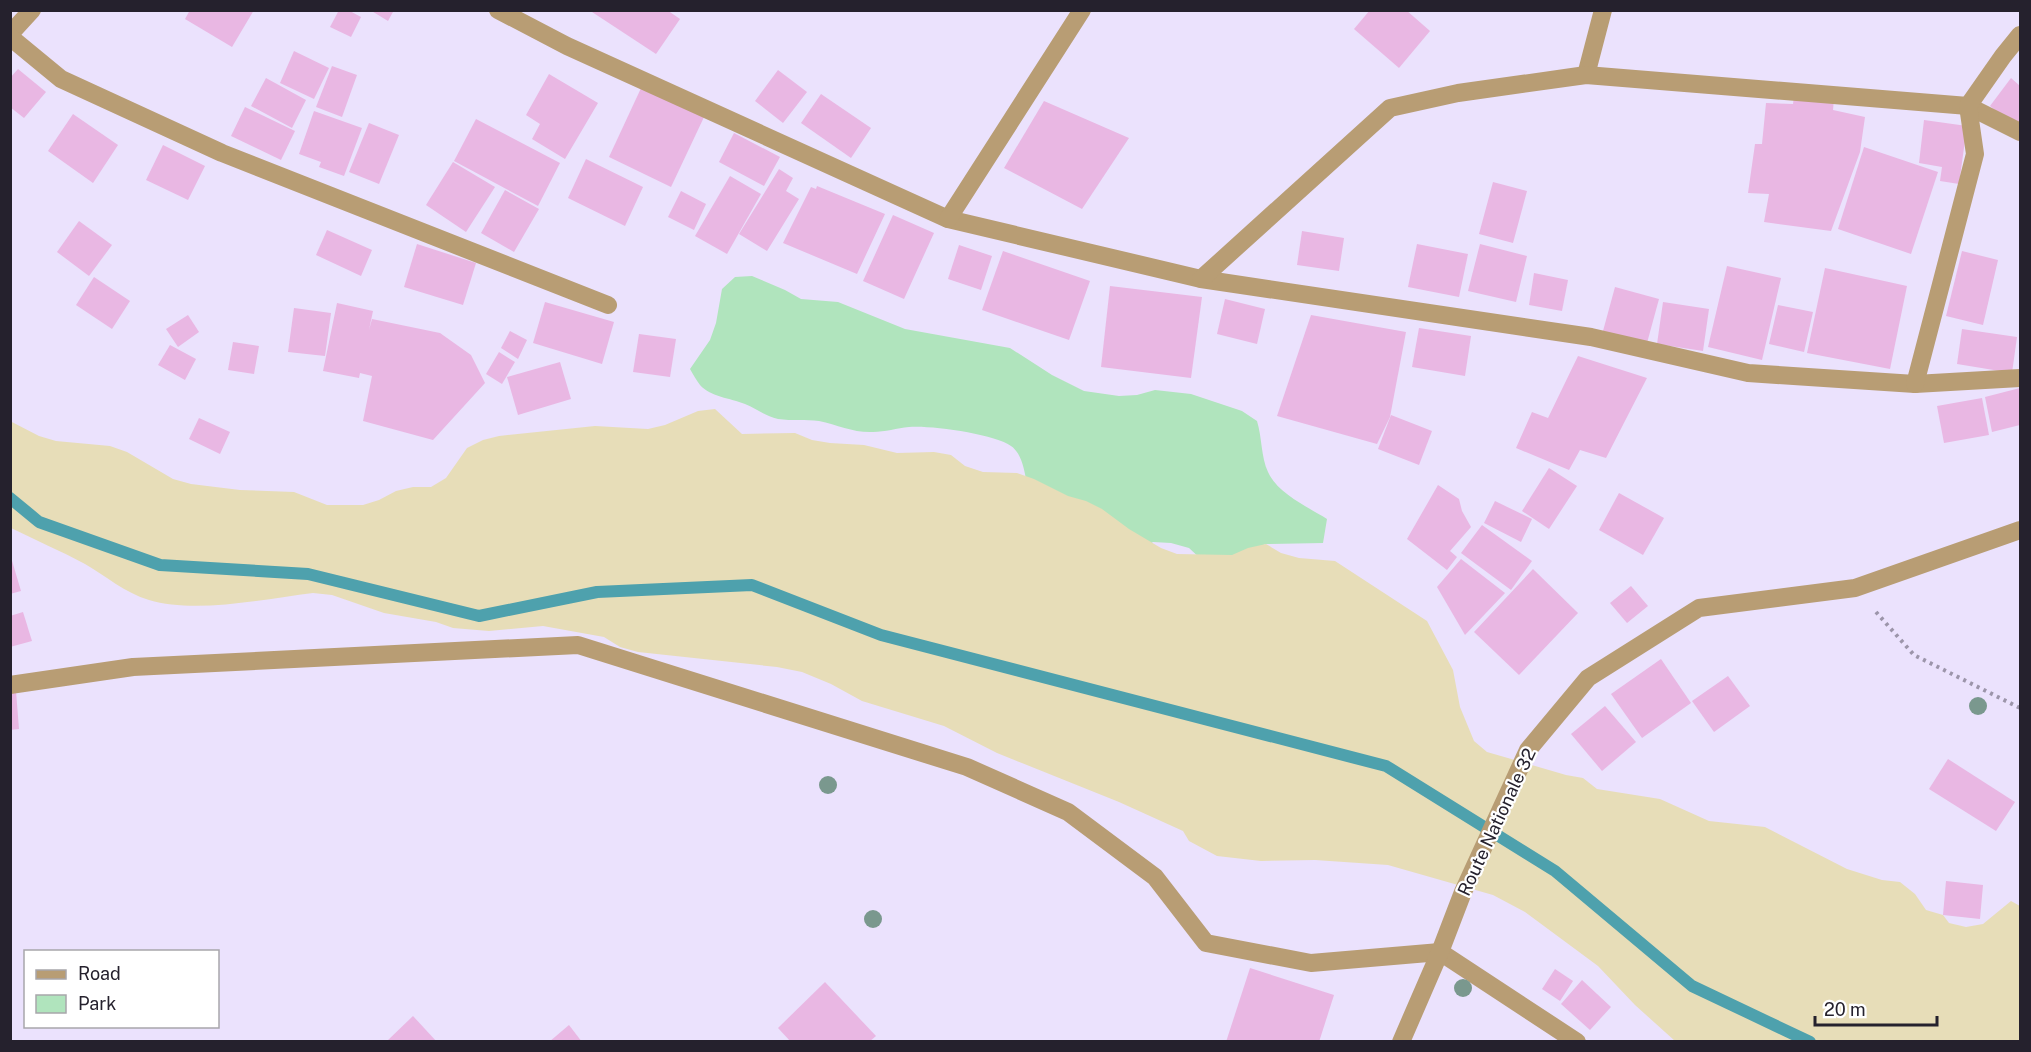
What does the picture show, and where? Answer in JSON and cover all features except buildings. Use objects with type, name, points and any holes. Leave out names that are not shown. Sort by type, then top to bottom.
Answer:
[{"type":"street","points":[[32,10],[10,35],[61,79],[222,153],[608,305]]},
{"type":"street","points":[[498,10],[567,46],[948,219],[1201,279],[1591,337],[1748,373],[1915,384],[2020,378]]},
{"type":"street","points":[[948,219],[1082,10]]},
{"type":"street","points":[[1586,75],[1602,10]]},
{"type":"street","points":[[1915,384],[1975,154],[1968,106],[2020,35]]},
{"type":"street","points":[[1201,279],[1390,108],[1458,93],[1586,75],[1968,106],[2020,132]]},
{"type":"street","name":"Route Nationale 32","points":[[1401,1041],[1440,952],[1463,892],[1528,750],[1588,678],[1699,608],[1855,588],[2020,531]]},
{"type":"street","points":[[10,685],[133,667],[578,645],[967,767],[1068,812],[1155,877],[1206,943],[1311,963],[1440,952],[1577,1041]]},
{"type":"path","points":[[1855,588],[1914,655],[2020,708]]},
{"type":"green space","points":[[752,276],[801,299],[838,302],[905,329],[1010,348],[1052,375],[1084,391],[1119,396],[1137,395],[1155,390],[1191,394],[1242,411],[1257,421],[1264,460],[1272,480],[1294,499],[1327,519],[1323,543],[1266,544],[1221,560],[1202,560],[1189,548],[1171,543],[1153,542],[1137,551],[1026,479],[1020,457],[1011,446],[1003,442],[977,434],[932,427],[866,432],[819,421],[778,419],[710,392],[700,385],[690,369],[710,340],[716,323],[722,289],[735,277]]},
{"type":"sand","points":[[715,409],[742,434],[795,433],[812,440],[864,445],[897,453],[934,452],[951,455],[965,466],[983,472],[1017,473],[1102,509],[1129,529],[1161,548],[1177,554],[1232,555],[1266,544],[1281,553],[1299,558],[1335,561],[1427,621],[1453,670],[1460,707],[1474,741],[1487,752],[1583,778],[1597,789],[1660,799],[1709,821],[1765,827],[1847,869],[1882,880],[1900,882],[1915,894],[1926,910],[1943,915],[1949,923],[1966,927],[1983,924],[2011,901],[2020,906],[2020,1041],[1675,1041],[1635,1005],[1598,966],[1525,912],[1493,895],[1388,865],[1315,860],[1261,861],[1217,856],[1189,841],[1183,831],[1119,802],[997,753],[944,726],[862,701],[831,684],[802,672],[777,667],[638,652],[620,647],[604,637],[543,626],[489,631],[453,628],[436,622],[384,613],[332,595],[313,593],[209,606],[168,604],[132,593],[85,564],[11,528],[10,421],[39,436],[56,441],[110,446],[127,452],[173,479],[191,484],[240,490],[294,492],[327,505],[363,505],[396,491],[413,487],[431,487],[446,478],[467,448],[483,440],[499,436],[595,426],[648,429],[665,425],[698,411]]},
{"type":"waterway","points":[[10,498],[39,522],[160,565],[308,574],[479,616],[597,592],[752,585],[881,635],[1386,766],[1555,871],[1692,986],[1810,1042]]}]
